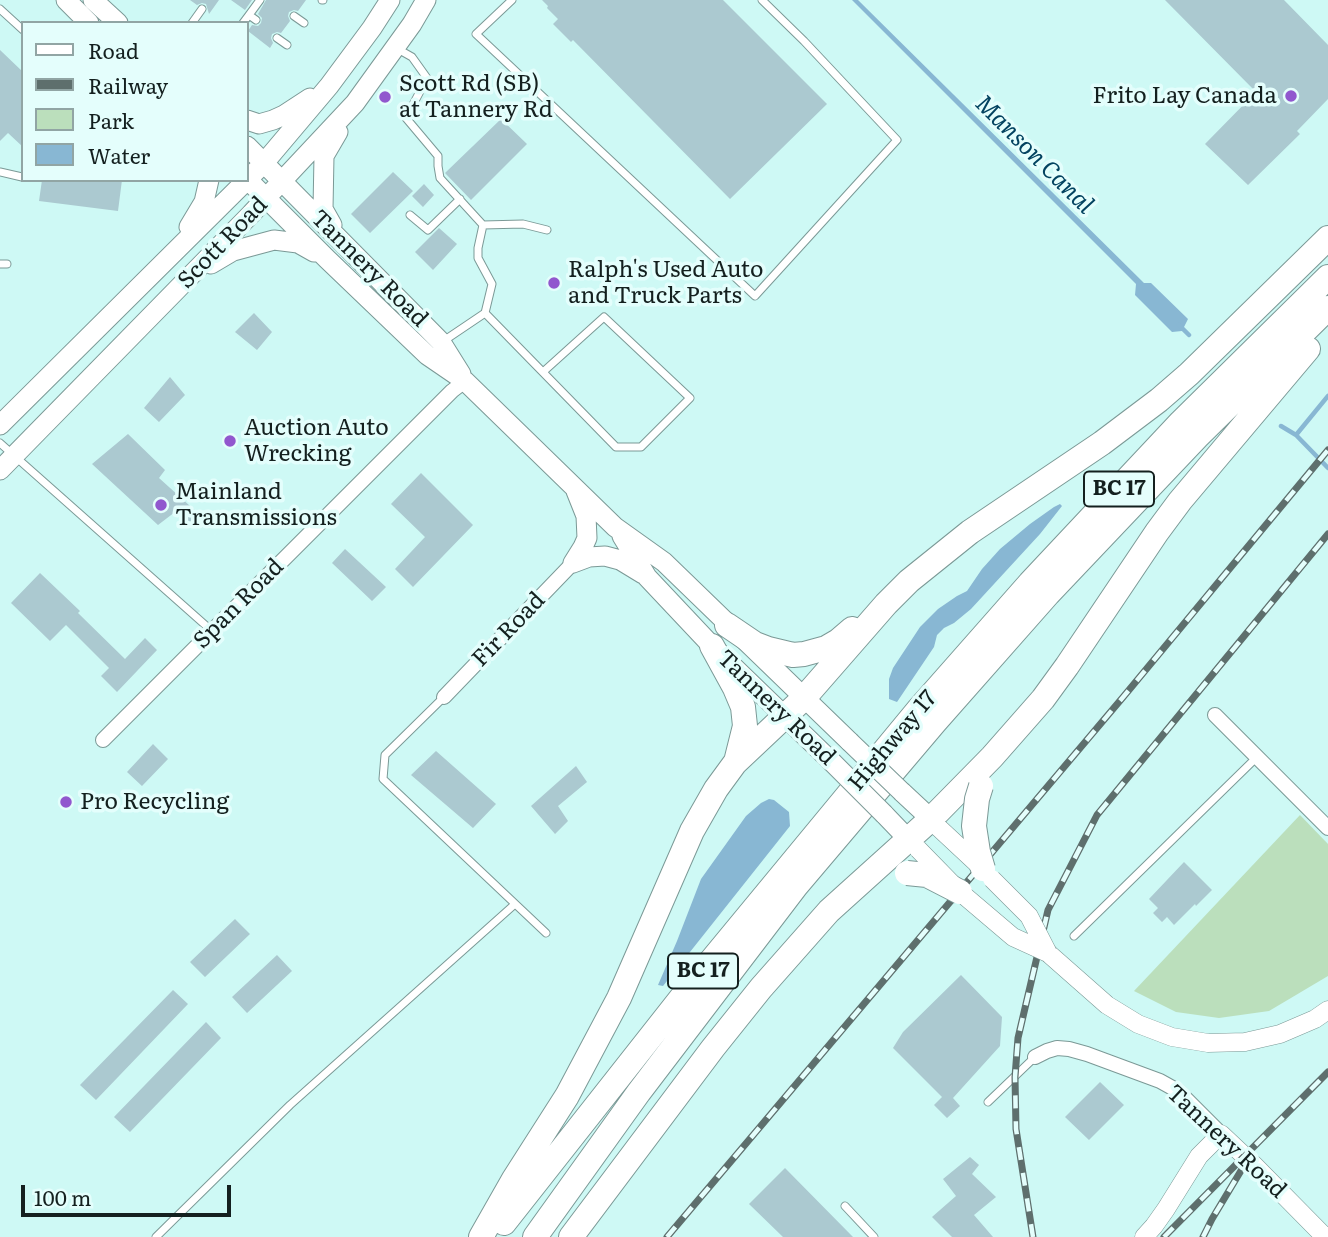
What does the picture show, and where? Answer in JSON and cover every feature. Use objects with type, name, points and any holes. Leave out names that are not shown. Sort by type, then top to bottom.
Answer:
[{"type":"highway","points":[[481,1237],[567,1096],[619,998],[692,831],[716,789],[736,762],[804,698],[909,581],[970,532],[1102,443],[1169,391],[1328,238]]},
{"type":"highway","name":"Highway 17","points":[[493,1237],[722,947],[928,699],[1030,583],[1181,422],[1328,277]]},
{"type":"highway","name":"Highway 17","points":[[535,1237],[639,1092],[796,886],[935,722],[1048,594],[1197,437],[1328,308]]},
{"type":"highway","points":[[571,1237],[761,988],[829,911],[913,844],[935,823],[1043,699],[1180,501],[1328,327]]},
{"type":"highway","points":[[727,625],[755,644],[768,649],[804,654],[826,648],[838,641],[886,604]]},
{"type":"highway","points":[[712,646],[743,707],[745,726],[736,762]]},
{"type":"highway","points":[[983,869],[974,826],[975,812],[992,757]]},
{"type":"highway","points":[[829,911],[874,880],[894,873],[927,875],[960,892]]},
{"type":"main road","points":[[66,0],[87,21]]},
{"type":"main road","points":[[93,0],[116,21]]},
{"type":"main road","name":"Scott Road","points":[[248,178],[329,86],[390,0]]},
{"type":"main road","name":"Scott Road","points":[[0,470],[7,449],[193,273],[355,103],[426,0]]},
{"type":"main road","points":[[248,120],[259,124],[273,120],[329,86]]},
{"type":"main road","points":[[341,240],[323,209],[324,156],[355,103]]},
{"type":"main road","name":"Tannery Road","points":[[248,147],[442,342],[465,381]]},
{"type":"main road","name":"Tannery Road","points":[[248,180],[427,355],[465,381],[615,527],[664,562],[935,823]]},
{"type":"main road","points":[[176,249],[204,202],[209,182]]},
{"type":"main road","name":"Scott Road","points":[[0,425],[244,182]]},
{"type":"main road","points":[[193,273],[233,251],[274,240],[298,243],[327,259]]},
{"type":"main road","points":[[573,484],[586,516],[587,538],[573,563]]},
{"type":"main road","name":"Tannery Road","points":[[615,527],[647,577],[712,646],[913,844]]},
{"type":"main road","points":[[573,563],[589,557],[605,556],[620,560],[647,577]]},
{"type":"street","name":"Span Road","points":[[103,740],[465,381]]},
{"type":"street","name":"Fir Road","points":[[444,697],[573,563]]},
{"type":"street","points":[[1215,715],[1328,828]]},
{"type":"street","name":"Tannery Road","points":[[935,823],[1029,916],[1048,953]]},
{"type":"street","name":"Tannery Road","points":[[913,844],[960,892],[1013,937],[1048,953],[1107,1005],[1139,1024],[1172,1037],[1208,1043],[1245,1042],[1280,1034],[1315,1019],[1328,1010]]},
{"type":"street","name":"Tannery Road","points":[[1035,1057],[1057,1048],[1069,1049],[1150,1077],[1178,1091],[1325,1237]]},
{"type":"street","points":[[1144,1237],[1166,1209],[1199,1156],[1221,1134]]},
{"type":"lane","points":[[247,21],[252,18],[260,0]]},
{"type":"lane","points":[[512,0],[477,34],[755,296],[897,140],[762,0]]},
{"type":"lane","points":[[0,9],[21,28]]},
{"type":"lane","points":[[193,21],[202,9]]},
{"type":"lane","points":[[294,16],[304,23]]},
{"type":"lane","points":[[277,38],[286,45]]},
{"type":"lane","points":[[395,48],[412,57],[427,78],[406,118],[438,156],[440,178],[483,225],[523,224],[547,230]]},
{"type":"lane","points":[[0,172],[21,177]]},
{"type":"lane","points":[[410,215],[428,230],[460,199]]},
{"type":"lane","points":[[442,342],[485,313],[492,284],[478,258],[483,225]]},
{"type":"lane","points":[[485,313],[616,447],[641,447],[690,398],[604,317],[543,372]]},
{"type":"lane","points":[[7,449],[212,631]]},
{"type":"lane","points":[[444,697],[385,755],[383,779],[546,933]]},
{"type":"lane","points":[[1074,936],[1257,757]]},
{"type":"lane","points":[[156,1237],[290,1105],[515,904]]},
{"type":"lane","points":[[988,1102],[1035,1057]]},
{"type":"lane","points":[[845,1206],[874,1237]]},
{"type":"shaded area","points":[[0,0],[1328,0],[1328,1237],[0,1237]]},
{"type":"green space","points":[[1300,815],[1328,844],[1328,976],[1269,1011],[1219,1018],[1176,1012],[1134,991]]},
{"type":"water","points":[[852,0],[858,0],[1144,283],[1151,283],[1188,319],[1182,331],[1172,332],[1135,295],[1136,284]]},
{"type":"water","points":[[1060,504],[1062,506],[1040,534],[971,609],[937,635],[934,647],[897,702],[889,699],[889,679],[893,668],[920,627],[938,609],[967,591],[1000,549]]},
{"type":"water","points":[[769,799],[789,812],[790,826],[663,986],[658,985],[701,879],[746,816]]},
{"type":"building","points":[[190,0],[219,0],[209,14],[206,4],[197,5]]},
{"type":"building","points":[[231,0],[252,0],[245,10]]},
{"type":"building","points":[[266,0],[306,0],[298,11],[289,12],[290,21],[281,33],[272,34],[273,43],[270,48],[248,31],[252,25],[258,26],[261,23],[262,18],[258,14]]},
{"type":"building","points":[[542,0],[723,0],[827,104],[730,199],[573,40],[571,42],[553,24],[558,19]]},
{"type":"building","name":"Frito Lay Canada","points":[[1165,0],[1284,0],[1328,45],[1328,99],[1297,131],[1300,134],[1248,185],[1205,144],[1256,92]]},
{"type":"building","points":[[0,50],[21,70],[21,145],[8,133],[0,141]]},
{"type":"building","points":[[501,119],[527,144],[471,200],[445,173]]},
{"type":"building","points":[[393,172],[413,191],[370,233],[351,214]]},
{"type":"building","points":[[42,182],[122,182],[118,211],[39,201]]},
{"type":"building","points":[[424,184],[434,195],[423,207],[412,196]]},
{"type":"building","points":[[439,228],[457,244],[433,270],[415,252]]},
{"type":"building","points":[[254,313],[272,332],[257,350],[235,332]]},
{"type":"building","points":[[170,377],[185,395],[159,422],[144,408]]},
{"type":"building","points":[[128,434],[165,470],[159,478],[200,515],[191,525],[175,512],[158,525],[92,464]]},
{"type":"building","points":[[421,473],[473,525],[413,587],[395,569],[425,537],[391,504]]},
{"type":"building","points":[[345,549],[386,587],[372,601],[332,563]]},
{"type":"building","points":[[40,573],[125,659],[145,638],[157,650],[117,692],[101,676],[109,668],[66,625],[50,641],[11,603]]},
{"type":"building","points":[[153,744],[168,759],[142,786],[127,772]]},
{"type":"building","points":[[436,751],[496,804],[473,828],[411,775]]},
{"type":"building","points":[[576,766],[587,782],[558,806],[568,821],[555,834],[531,806]]},
{"type":"building","points":[[1184,862],[1212,890],[1174,925],[1167,917],[1162,922],[1153,913],[1158,908],[1149,899]]},
{"type":"building","points":[[235,919],[250,934],[205,977],[190,962]]},
{"type":"building","points":[[277,955],[292,971],[247,1013],[232,997]]},
{"type":"building","points":[[961,975],[1002,1017],[1000,1046],[953,1098],[960,1106],[947,1118],[934,1105],[942,1097],[893,1048],[903,1032]]},
{"type":"building","points":[[173,990],[188,1004],[96,1100],[80,1085]]},
{"type":"building","points":[[206,1022],[221,1038],[130,1132],[114,1117]]},
{"type":"building","points":[[1100,1082],[1124,1105],[1089,1140],[1065,1117]]},
{"type":"building","points":[[970,1157],[979,1165],[972,1174],[996,1197],[974,1215],[993,1237],[952,1237],[932,1217],[956,1196],[943,1179]]},
{"type":"building","points":[[785,1168],[853,1237],[783,1237],[749,1204]]},
{"type":"waterway","name":"Manson Canal","points":[[1179,325],[1189,335]]},
{"type":"waterway","points":[[1296,435],[1328,396]]},
{"type":"waterway","name":"Manson Canal","points":[[1281,426],[1296,435],[1328,468]]},
{"type":"railway","points":[[667,1237],[1328,450]]},
{"type":"railway","points":[[1033,1237],[1016,1129],[1015,1077],[1018,1038],[1048,910],[1097,815],[1328,534]]},
{"type":"railway","points":[[1164,1237],[1328,1072]]},
{"type":"railway","points":[[1203,1237],[1245,1164]]},
{"type":"place","name":"Frito Lay Canada","points":[[1291,96]]},
{"type":"place","name":"Scott Rd (SB) at Tannery Rd","points":[[385,97]]},
{"type":"place","name":"Ralph's Used Auto and Truck Parts","points":[[554,283]]},
{"type":"place","name":"Auction Auto Wrecking","points":[[230,441]]},
{"type":"place","name":"Mainland Transmissions","points":[[161,505]]},
{"type":"place","name":"Pro Recycling","points":[[66,802]]}]
